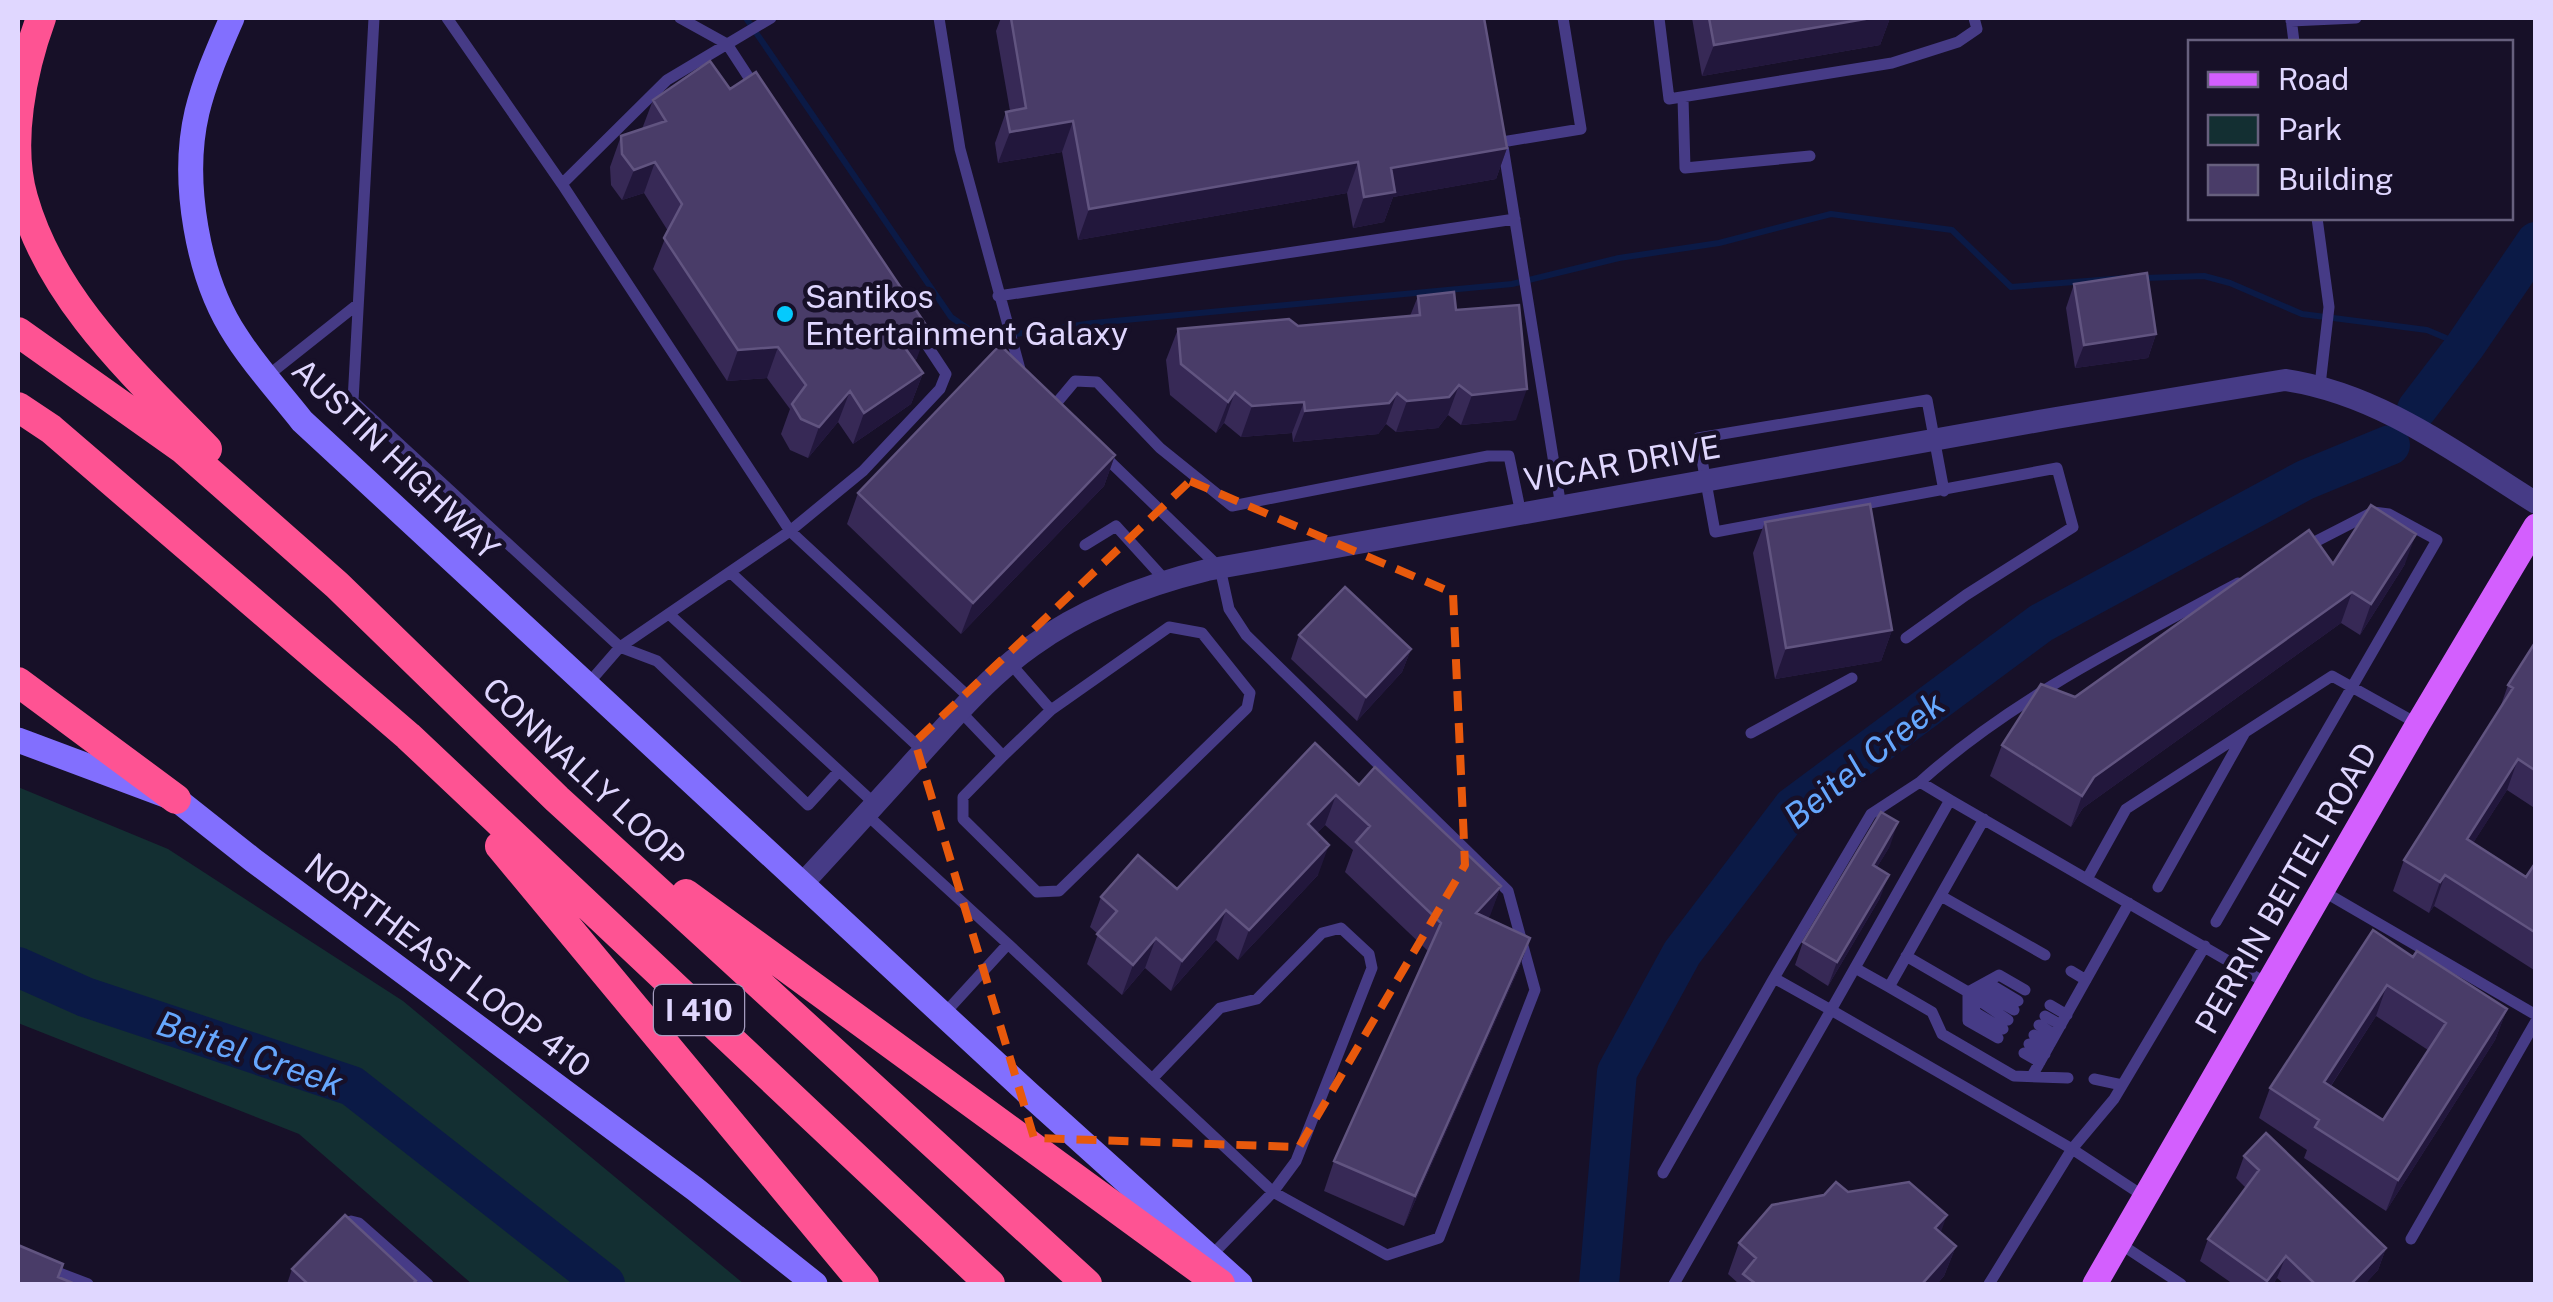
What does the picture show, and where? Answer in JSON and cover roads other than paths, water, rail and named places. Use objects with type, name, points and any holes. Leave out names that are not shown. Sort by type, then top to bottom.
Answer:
[{"type":"highway","points":[[40,18],[28,52],[18,106],[19,172],[22,197],[34,228],[70,300],[125,365],[337,585]]},
{"type":"highway","name":"CONNALLY LOOP","points":[[18,332],[183,449],[337,585],[557,799],[1087,1284]]},
{"type":"highway","name":"I 410","points":[[18,407],[51,429],[408,736],[990,1284]]},
{"type":"highway","points":[[18,682],[176,799]]},
{"type":"highway","points":[[408,736],[864,1284]]},
{"type":"highway","points":[[557,799],[1215,1271]]},
{"type":"main road","name":"AUSTIN HIGHWAY","points":[[232,18],[196,113],[192,154],[195,230],[210,281],[233,332],[302,422],[587,685]]},
{"type":"main road","name":"PERRIN BEITEL ROAD","points":[[2095,1284],[2536,526]]},
{"type":"main road","points":[[587,685],[944,1014],[1215,1271],[1240,1284]]},
{"type":"main road","name":"NORTHEAST LOOP 410","points":[[18,740],[176,799],[816,1284]]},
{"type":"street","name":"VICAR DRIVE","points":[[803,883],[965,705],[1010,663],[1073,620],[1165,580],[1706,480],[2285,380],[2320,385],[2389,412],[2536,503]]},
{"type":"lane","points":[[374,18],[353,401],[620,647],[657,662],[808,804],[840,771]]},
{"type":"lane","points":[[447,18],[562,184],[790,531],[965,705],[1003,756]]},
{"type":"lane","points":[[680,18],[732,41],[758,91]]},
{"type":"lane","points":[[939,18],[960,149],[1018,370],[1030,382]]},
{"type":"lane","points":[[1502,142],[1581,129],[1564,18]]},
{"type":"lane","points":[[1659,18],[1669,100],[1892,63],[1958,42],[1976,29],[1974,18]]},
{"type":"lane","points":[[2291,19],[2356,18]]},
{"type":"lane","points":[[562,184],[667,80],[767,20]]},
{"type":"lane","points":[[1683,98],[1684,168],[1810,156]]},
{"type":"lane","points":[[1500,125],[1561,506]]},
{"type":"lane","points":[[998,296],[1515,219]]},
{"type":"lane","points":[[2317,220],[2329,307],[2320,385]]},
{"type":"lane","points":[[266,377],[358,304]]},
{"type":"lane","points":[[587,685],[620,647],[790,531],[863,470],[940,389],[946,374],[905,311]]},
{"type":"lane","points":[[1054,406],[1075,382],[1097,382],[1160,448],[1232,506],[1488,456],[1510,456],[1521,514]]},
{"type":"lane","points":[[1042,394],[1067,418]]},
{"type":"lane","points":[[1906,638],[2073,527],[2057,468],[1944,490],[1715,532],[1698,438],[1927,400],[1944,490]]},
{"type":"lane","points":[[669,614],[840,771],[870,809],[1008,944],[1273,1192],[1386,1255],[1439,1238],[1535,990],[1508,891],[1246,636],[1229,609],[1220,568],[1092,444]]},
{"type":"lane","points":[[2216,922],[2437,540],[2389,514],[2373,512],[2284,558]]},
{"type":"lane","points":[[1085,546],[1116,526],[1165,580]]},
{"type":"lane","points":[[730,572],[923,751]]},
{"type":"lane","points":[[1662,1172],[1871,814],[1920,782],[1992,723],[2106,654],[2252,576]]},
{"type":"lane","points":[[1169,627],[1202,633],[1250,693],[1247,708],[1060,891],[1037,892],[962,819],[964,798],[1003,756],[1052,710],[1169,627]]},
{"type":"lane","points":[[1010,663],[1052,710]]},
{"type":"lane","points":[[2087,878],[2126,809],[2332,676],[2418,724]]},
{"type":"lane","points":[[1751,733],[1852,678]]},
{"type":"lane","points":[[2158,887],[2245,733]]},
{"type":"lane","points":[[1920,782],[2268,984]]},
{"type":"lane","points":[[1674,1284],[1950,800]]},
{"type":"lane","points":[[1889,987],[1984,819]]},
{"type":"lane","points":[[2322,890],[2536,1018],[2411,1239]]},
{"type":"lane","points":[[1941,896],[2045,956]]},
{"type":"lane","points":[[2032,1076],[2129,903]]},
{"type":"lane","points":[[1152,1079],[1220,1008],[1256,999],[1322,933],[1341,928],[1369,954],[1372,968],[1296,1160],[1215,1271]]},
{"type":"lane","points":[[944,1014],[1008,944]]},
{"type":"lane","points":[[1989,1284],[2072,1148],[2122,1085],[2204,946]]},
{"type":"lane","points":[[1906,956],[2011,1015]]},
{"type":"lane","points":[[1855,968],[1932,1012],[1942,1034],[2014,1076],[2068,1078]]},
{"type":"lane","points":[[2071,971],[2086,980]]},
{"type":"lane","points":[[1774,978],[2072,1148],[2145,1198]]},
{"type":"lane","points":[[1968,992],[1993,986],[2011,1015]]},
{"type":"lane","points":[[1968,992],[1968,1021],[2011,1015]]},
{"type":"lane","points":[[2037,1030],[2053,1039]]},
{"type":"lane","points":[[2037,1030],[2053,1039]]},
{"type":"lane","points":[[2037,1030],[2053,1039]]},
{"type":"lane","points":[[2094,1079],[2122,1085]]},
{"type":"lane","points":[[330,1236],[342,1224],[359,1223],[428,1284]]},
{"type":"lane","points":[[2119,1243],[2181,1284]]},
{"type":"lane","points":[[35,1263],[88,1284]]},
{"type":"waterway","points":[[746,18],[951,317],[977,335],[995,337],[1093,323],[1512,284],[1619,258],[1719,243],[1831,214],[1952,230],[2011,287],[2126,278]]},
{"type":"waterway","name":"Beitel Creek","points":[[2417,409],[2536,242]]},
{"type":"waterway","points":[[2144,278],[2204,276],[2302,314],[2427,330],[2465,346]]},
{"type":"waterway","name":"Beitel Creek","points":[[1599,1284],[1617,1072],[1682,953],[1793,807],[2041,623],[2305,480],[2390,445]]},
{"type":"waterway","name":"Beitel Creek","points":[[18,967],[85,997],[352,1086],[605,1284]]},
{"type":"place","name":"Santikos Entertainment Galaxy","points":[[785,314]]}]
